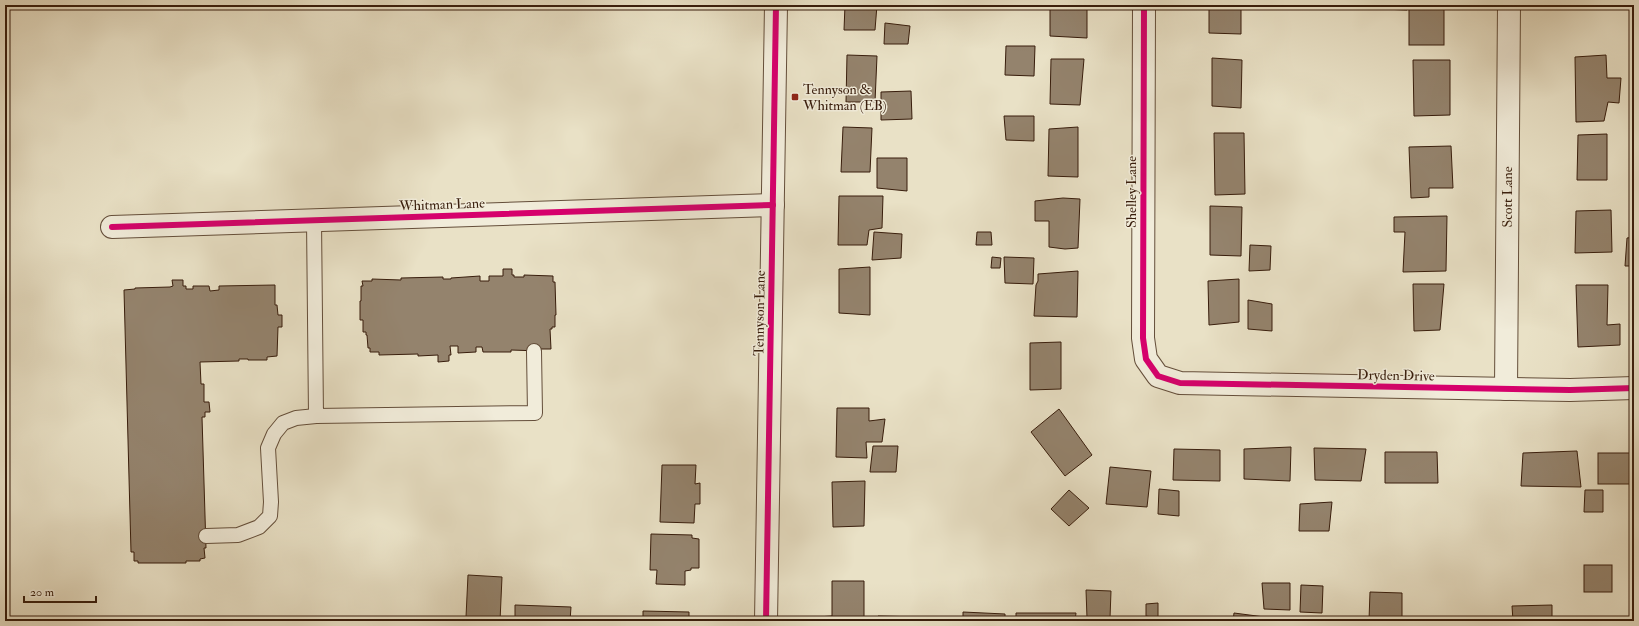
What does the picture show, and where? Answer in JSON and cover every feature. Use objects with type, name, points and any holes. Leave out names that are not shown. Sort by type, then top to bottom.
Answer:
[{"type":"street","name":"Tennyson Lane","points":[[766,621],[776,5]]},
{"type":"street","name":"Shelley Lane","points":[[1144,5],[1142,338],[1146,359],[1158,376]]},
{"type":"street","name":"Scott Lane","points":[[1506,389],[1509,5]]},
{"type":"street","name":"Whitman Lane","points":[[112,227],[773,205]]},
{"type":"street","name":"Dryden Drive","points":[[1158,376],[1180,383],[1570,390],[1634,388]]},
{"type":"lane","points":[[314,220],[316,416]]},
{"type":"lane","points":[[206,536],[238,536],[259,527],[270,516],[271,502],[268,448],[274,434],[284,423],[296,418],[316,416],[535,413],[534,351]]},
{"type":"building","points":[[845,5],[877,5],[875,30],[844,30]]},
{"type":"building","points":[[1050,5],[1087,5],[1087,38],[1050,36]]},
{"type":"building","points":[[1209,5],[1241,5],[1241,34],[1209,33]]},
{"type":"building","points":[[1382,5],[1408,5],[1407,10],[1381,9]]},
{"type":"building","points":[[1409,8],[1444,8],[1444,45],[1409,45]]},
{"type":"building","points":[[885,23],[910,26],[908,44],[884,44]]},
{"type":"building","points":[[1006,46],[1035,46],[1034,76],[1005,75]]},
{"type":"building","points":[[847,55],[877,56],[875,102],[846,102]]},
{"type":"building","points":[[1606,55],[1607,78],[1621,78],[1619,103],[1608,102],[1604,121],[1576,122],[1575,57]]},
{"type":"building","points":[[1212,58],[1242,60],[1241,108],[1212,106]]},
{"type":"building","points":[[1051,59],[1084,59],[1080,105],[1050,104]]},
{"type":"building","points":[[1413,60],[1450,60],[1450,115],[1414,116]]},
{"type":"building","points":[[911,91],[912,119],[881,120],[881,92]]},
{"type":"building","points":[[1004,116],[1034,116],[1034,141],[1006,140]]},
{"type":"building","points":[[843,127],[872,128],[870,172],[841,172]]},
{"type":"building","points":[[1078,127],[1078,177],[1048,176],[1049,129]]},
{"type":"building","points":[[1214,133],[1244,133],[1245,194],[1215,195]]},
{"type":"building","points":[[1607,134],[1607,180],[1577,180],[1578,135]]},
{"type":"building","points":[[1451,146],[1453,188],[1429,188],[1429,197],[1411,198],[1409,147]]},
{"type":"building","points":[[877,158],[907,158],[907,191],[877,188]]},
{"type":"building","points":[[1631,167],[1634,167],[1634,201],[1630,201]]},
{"type":"building","points":[[839,196],[883,196],[882,228],[869,230],[867,245],[838,245]]},
{"type":"building","points":[[1063,198],[1080,199],[1078,248],[1065,249],[1049,247],[1049,221],[1035,221],[1035,201]]},
{"type":"building","points":[[1210,206],[1242,207],[1241,256],[1210,255]]},
{"type":"building","points":[[1611,210],[1612,252],[1575,253],[1576,211]]},
{"type":"building","points":[[1447,216],[1446,271],[1403,272],[1405,232],[1394,232],[1394,217]]},
{"type":"building","points":[[874,232],[902,234],[901,258],[872,260]]},
{"type":"building","points":[[977,232],[991,232],[992,245],[976,245]]},
{"type":"building","points":[[1634,237],[1634,266],[1625,266],[1627,238]]},
{"type":"building","points":[[1250,245],[1271,246],[1270,270],[1249,271]]},
{"type":"building","points":[[992,257],[1001,258],[1000,268],[991,268]]},
{"type":"building","points":[[1004,257],[1034,258],[1033,284],[1005,283]]},
{"type":"building","points":[[870,267],[870,315],[839,313],[839,269]]},
{"type":"building","points":[[503,269],[512,269],[512,275],[514,275],[514,277],[524,277],[524,275],[553,276],[553,282],[555,282],[556,315],[555,327],[550,329],[551,349],[540,349],[541,351],[511,350],[511,352],[483,352],[482,347],[476,347],[476,352],[458,353],[458,346],[450,346],[451,355],[449,355],[449,361],[438,362],[438,355],[379,355],[379,352],[370,352],[366,332],[363,332],[363,320],[360,320],[361,286],[363,286],[362,281],[372,281],[372,279],[401,280],[401,278],[443,277],[443,279],[451,279],[480,276],[480,281],[489,281],[489,276],[503,276]]},
{"type":"building","points":[[1078,271],[1077,317],[1034,316],[1038,274]]},
{"type":"building","points":[[1239,279],[1239,322],[1209,325],[1208,281]]},
{"type":"building","points":[[172,280],[183,280],[183,286],[186,286],[186,289],[193,289],[193,286],[209,286],[210,291],[219,290],[219,286],[275,285],[275,305],[277,305],[278,315],[282,315],[282,327],[278,327],[277,356],[267,357],[267,360],[239,359],[239,361],[200,362],[201,384],[204,384],[204,402],[209,402],[210,412],[205,412],[205,417],[202,417],[206,548],[204,548],[205,558],[200,559],[200,561],[186,561],[186,563],[138,563],[138,561],[134,561],[134,552],[131,552],[124,290],[135,288],[170,287],[173,286]]},
{"type":"building","points":[[1413,284],[1444,284],[1440,330],[1414,331]]},
{"type":"building","points":[[1576,285],[1608,285],[1607,325],[1620,324],[1620,345],[1578,347]]},
{"type":"building","points":[[1248,300],[1272,304],[1272,331],[1248,329]]},
{"type":"building","points":[[1061,342],[1061,389],[1030,390],[1030,343]]},
{"type":"building","points":[[837,408],[869,408],[869,421],[885,419],[882,442],[866,442],[867,458],[836,457]]},
{"type":"building","points":[[1059,409],[1092,455],[1065,476],[1031,432]]},
{"type":"building","points":[[873,446],[898,446],[896,472],[870,472]]},
{"type":"building","points":[[1291,447],[1290,481],[1244,479],[1244,449]]},
{"type":"building","points":[[1314,448],[1366,449],[1361,481],[1315,480]]},
{"type":"building","points":[[1174,449],[1220,450],[1220,481],[1173,480]]},
{"type":"building","points":[[1577,451],[1581,487],[1521,486],[1523,453]]},
{"type":"building","points":[[1385,452],[1437,452],[1438,483],[1385,483]]},
{"type":"building","points":[[1598,453],[1634,453],[1634,484],[1598,484]]},
{"type":"building","points":[[662,465],[696,465],[695,484],[700,483],[700,504],[695,504],[694,523],[660,522]]},
{"type":"building","points":[[1110,467],[1151,471],[1147,507],[1106,504]]},
{"type":"building","points":[[865,481],[864,526],[833,527],[832,482]]},
{"type":"building","points":[[1159,489],[1179,491],[1179,516],[1158,514]]},
{"type":"building","points":[[1069,490],[1089,508],[1069,526],[1051,509]]},
{"type":"building","points":[[1585,490],[1603,490],[1603,512],[1584,512]]},
{"type":"building","points":[[1332,502],[1329,531],[1299,531],[1300,504]]},
{"type":"building","points":[[651,534],[692,535],[692,538],[699,539],[699,568],[691,568],[691,570],[685,571],[685,585],[656,584],[657,570],[650,570]]},
{"type":"building","points":[[1584,565],[1612,565],[1612,592],[1584,592]]},
{"type":"building","points":[[468,575],[502,577],[500,621],[481,621],[481,618],[466,617]]},
{"type":"building","points":[[832,581],[864,581],[864,621],[817,621],[817,617],[832,616]]},
{"type":"building","points":[[1262,583],[1290,583],[1290,610],[1264,609]]},
{"type":"building","points":[[1301,585],[1323,586],[1322,613],[1300,612]]},
{"type":"building","points":[[1086,590],[1111,591],[1110,618],[1087,618]]},
{"type":"building","points":[[1370,592],[1402,593],[1402,620],[1369,620]]},
{"type":"building","points":[[1158,603],[1158,618],[1146,616],[1146,604]]},
{"type":"building","points":[[515,605],[571,607],[570,621],[515,621]]},
{"type":"building","points":[[1552,605],[1552,618],[1573,618],[1573,621],[1513,621],[1512,606]]},
{"type":"building","points":[[643,611],[689,612],[689,621],[643,621]]},
{"type":"building","points":[[963,612],[1005,614],[1005,621],[963,621]]},
{"type":"building","points":[[1016,613],[1076,613],[1075,621],[1016,621]]},
{"type":"building","points":[[1234,613],[1272,618],[1272,621],[1233,621]]},
{"type":"building","points":[[878,616],[923,617],[923,621],[878,621]]},
{"type":"cycle path","points":[[766,621],[776,5]]},
{"type":"cycle path","points":[[1144,5],[1143,338],[1146,359],[1158,376],[1180,383],[1570,390],[1634,388]]},
{"type":"cycle path","points":[[112,227],[773,205]]},
{"type":"place","name":"Tennyson & Whitman (EB)","points":[[795,97]]}]
